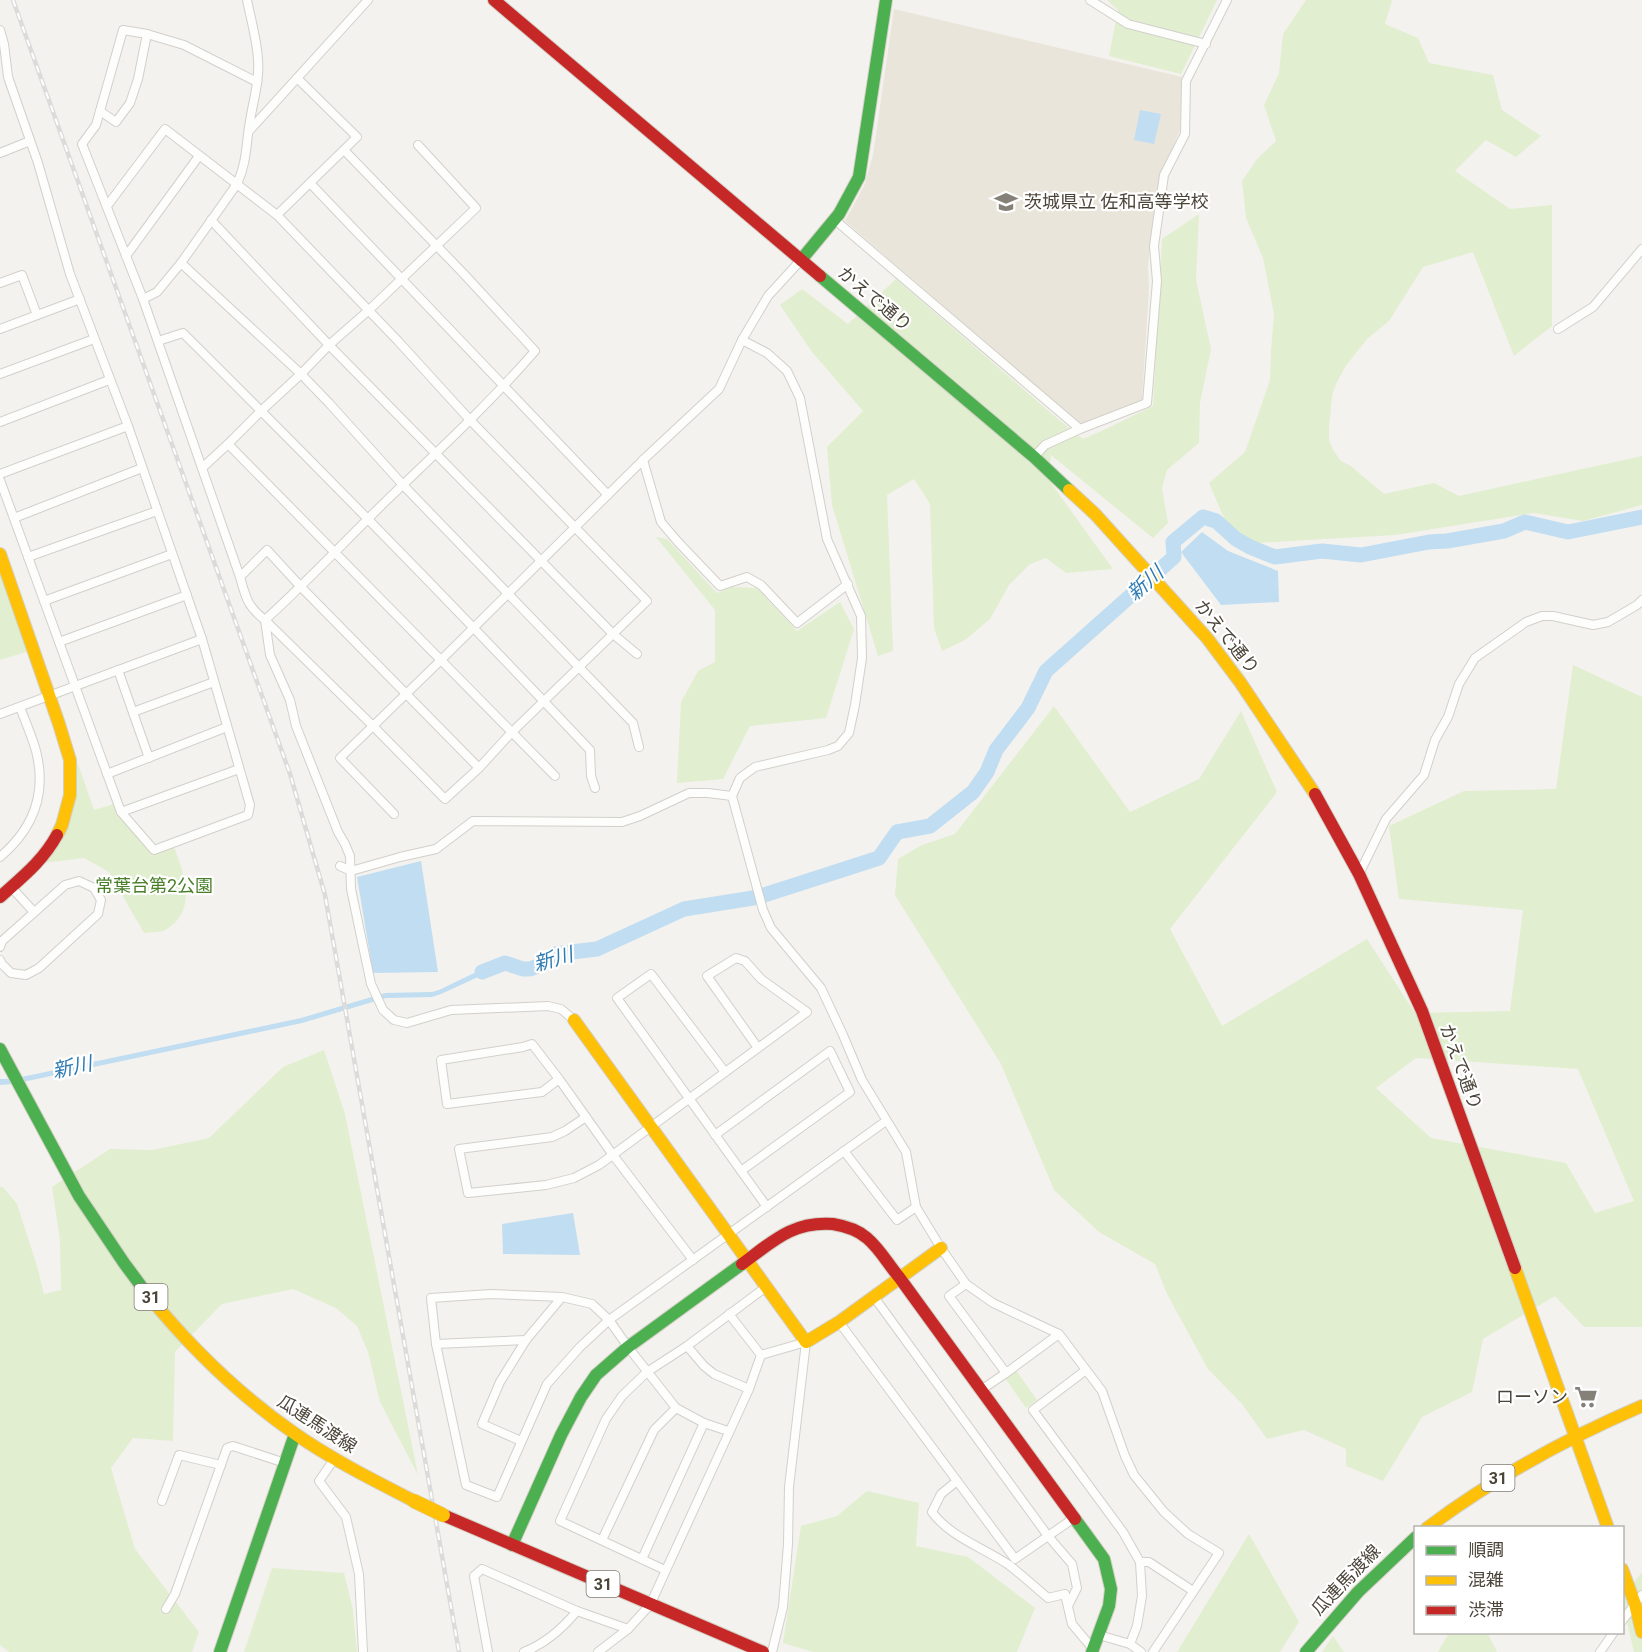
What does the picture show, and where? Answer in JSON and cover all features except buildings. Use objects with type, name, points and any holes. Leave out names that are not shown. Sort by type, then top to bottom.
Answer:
[{"type":"street","points":[[143,299],[158,292],[181,263],[243,172],[259,61],[247,0]]},
{"type":"street","points":[[248,132],[368,0]]},
{"type":"street","name":"かえで通り","points":[[494,0],[1034,457],[1089,507],[1207,638],[1240,682],[1312,790],[1359,874],[1422,1011],[1608,1526]]},
{"type":"street","points":[[394,814],[340,758],[574,527],[720,389],[742,340],[768,296],[835,220],[859,177],[886,0]]},
{"type":"street","points":[[1090,0],[1128,24],[1206,44]]},
{"type":"street","points":[[1034,457],[1045,445],[1147,403],[1156,281],[1154,246],[1164,175],[1185,134],[1186,81],[1227,0]]},
{"type":"street","points":[[0,30],[8,76],[70,274],[128,426],[202,639],[250,805],[248,815],[154,850],[121,812],[0,480]]},
{"type":"street","points":[[107,206],[165,129],[277,215],[369,310],[470,420],[647,601],[445,799],[265,620],[253,611],[246,600],[143,299],[82,144],[96,125],[123,30],[147,34],[184,45],[257,82]]},
{"type":"street","points":[[100,111],[116,122],[130,103],[138,79],[147,34]]},
{"type":"street","points":[[277,215],[357,137],[297,78]]},
{"type":"street","points":[[0,153],[30,141]]},
{"type":"street","points":[[202,468],[329,345],[476,208],[418,145]]},
{"type":"street","points":[[265,620],[504,387],[535,351],[437,245],[344,150]]},
{"type":"street","points":[[126,256],[200,156]]},
{"type":"street","points":[[310,183],[608,495]]},
{"type":"street","points":[[211,220],[329,345],[541,561],[637,654]]},
{"type":"street","points":[[835,220],[1080,429]]},
{"type":"street","points":[[1558,329],[1593,306],[1642,249]]},
{"type":"street","points":[[181,263],[301,374],[403,485],[633,723],[639,747]]},
{"type":"street","points":[[0,283],[22,274],[37,315]]},
{"type":"street","points":[[0,328],[80,299]]},
{"type":"street","points":[[158,341],[183,333],[474,627],[590,750],[591,776],[595,788]]},
{"type":"street","points":[[0,374],[94,339]]},
{"type":"street","points":[[742,340],[767,353],[787,371],[800,398],[827,539],[861,616],[862,658],[849,733],[838,746],[755,767],[740,778],[732,796],[763,910],[771,928],[821,988],[862,1080],[906,1152],[916,1207],[966,1284],[993,1303],[1059,1334],[1102,1391],[1134,1475],[1164,1512],[1188,1534],[1219,1553],[1153,1652]]},
{"type":"street","points":[[0,422],[109,380]]},
{"type":"street","points":[[0,474],[128,426]]},
{"type":"street","points":[[228,444],[555,776]]},
{"type":"street","points":[[643,460],[661,522],[720,586],[747,577],[761,585],[798,623],[848,585]]},
{"type":"street","points":[[14,518],[142,468]]},
{"type":"street","points":[[28,557],[157,511]]},
{"type":"street","points":[[240,577],[267,550],[479,768]]},
{"type":"street","points":[[0,554],[70,760],[70,795],[62,825],[50,848],[30,871],[0,897]]},
{"type":"street","points":[[44,601],[172,554]]},
{"type":"street","points":[[59,642],[187,595]]},
{"type":"street","points":[[1359,874],[1386,819],[1424,774],[1435,740],[1448,717],[1459,684],[1475,658],[1526,622],[1542,616],[1553,616],[1593,625],[1608,622],[1642,600]]},
{"type":"street","points":[[265,620],[270,656],[290,700],[296,726],[338,832],[350,856],[351,889],[370,984],[383,1010],[394,1020],[407,1023],[451,1010],[548,1006],[561,1009],[574,1020],[806,1342],[789,1487],[788,1544],[783,1607],[772,1652]]},
{"type":"street","points":[[0,714],[202,639]]},
{"type":"street","points":[[118,670],[149,758]]},
{"type":"street","points":[[133,712],[214,682]]},
{"type":"street","points":[[0,857],[23,834],[32,818],[40,781],[35,751],[20,707]]},
{"type":"street","points":[[106,774],[227,727]]},
{"type":"street","points":[[121,812],[239,769]]},
{"type":"street","points":[[340,866],[351,871],[400,856],[436,849],[473,821],[622,822],[689,793],[732,796]]},
{"type":"street","points":[[0,947],[2,941],[65,885],[79,881],[94,888],[101,900],[98,915],[39,968],[26,975],[10,973],[0,960]]},
{"type":"street","points":[[11,887],[34,912]]},
{"type":"street","points":[[586,1117],[552,1137],[459,1149],[468,1193],[546,1185],[574,1178],[599,1165],[807,1012],[761,979],[745,961],[736,958],[707,976],[758,1048]]},
{"type":"street","points":[[725,1072],[651,974],[617,998],[767,1206]]},
{"type":"street","points":[[559,1079],[542,1092],[447,1104],[441,1060],[532,1044],[559,1079],[612,1155],[693,1260]]},
{"type":"street","name":"瓜連馬渡線","points":[[0,1049],[79,1196],[118,1254],[192,1347],[261,1409],[295,1434],[414,1502],[763,1652]]},
{"type":"street","points":[[716,1135],[830,1051],[850,1092],[741,1172]]},
{"type":"street","points":[[728,1431],[704,1423],[676,1408],[609,1320],[592,1304],[562,1297],[491,1294],[431,1298],[436,1344],[466,1485],[497,1497],[547,1384],[580,1347],[609,1320],[729,1236],[886,1120]]},
{"type":"street","points":[[844,1151],[897,1220],[916,1207]]},
{"type":"street","points":[[512,1545],[561,1435],[581,1397],[596,1375],[628,1347],[779,1237],[795,1228],[811,1224],[828,1224],[859,1232],[873,1245],[1104,1559],[1111,1589],[1109,1606],[1093,1651]]},
{"type":"street","points":[[761,1355],[806,1342],[839,1322],[941,1248]]},
{"type":"street","points":[[966,1284],[949,1296],[1006,1373]]},
{"type":"street","points":[[665,1570],[560,1521],[606,1419],[622,1396],[647,1372],[687,1346],[766,1287]]},
{"type":"street","points":[[521,1441],[483,1424],[500,1382],[526,1340],[562,1297]]},
{"type":"street","points":[[874,1297],[1048,1536],[1072,1564],[1077,1588],[1068,1605]]},
{"type":"street","points":[[729,1314],[761,1355]]},
{"type":"street","points":[[839,1322],[1015,1559],[1074,1518]]},
{"type":"street","points":[[981,1390],[1059,1334]]},
{"type":"street","points":[[436,1344],[526,1340]]},
{"type":"street","points":[[687,1346],[714,1374],[749,1389]]},
{"type":"street","points":[[598,1652],[628,1629],[650,1605],[749,1389],[761,1355]]},
{"type":"street","points":[[1086,1370],[1033,1410],[1123,1532],[1140,1562],[1142,1596],[1137,1626],[1130,1644]]},
{"type":"street","name":"31","points":[[1428,1526],[1515,1467],[1575,1436],[1642,1406]]},
{"type":"street","points":[[602,1539],[654,1430],[676,1408]]},
{"type":"street","points":[[642,1559],[704,1423]]},
{"type":"street","points":[[220,1652],[295,1434]]},
{"type":"street","points":[[166,1609],[175,1594],[227,1448],[233,1446],[285,1464]]},
{"type":"street","points":[[162,1502],[180,1455],[221,1465]]},
{"type":"street","points":[[335,1458],[319,1481],[346,1517],[359,1574],[363,1652]]},
{"type":"street","points":[[957,1481],[941,1494],[932,1512],[939,1521],[956,1534],[1010,1566],[1048,1598],[1065,1594],[1072,1624],[1093,1651]]},
{"type":"street","name":"瓜連馬渡線","points":[[1306,1652],[1357,1591],[1388,1560],[1414,1539]]},
{"type":"street","points":[[1140,1562],[1149,1562],[1193,1591]]},
{"type":"street","points":[[488,1652],[474,1576],[482,1569],[577,1611],[628,1629]]},
{"type":"street","points":[[1624,1571],[1639,1599],[1642,1632]]},
{"type":"street","points":[[1624,1620],[1639,1599]]},
{"type":"street","points":[[524,1652],[537,1647],[569,1621],[577,1611]]},
{"type":"street","points":[[1600,1652],[1613,1634]]},
{"type":"street","points":[[1099,1635],[1130,1644],[1141,1652]]},
{"type":"shaded area","name":"茨城県立 佐和高等学校","points":[[894,9],[1182,77],[1180,130],[1160,177],[1148,265],[1149,289],[1142,401],[1081,425],[845,221],[865,184],[873,155]]},
{"type":"green space","points":[[1107,0],[1217,0],[1181,74],[1109,56],[1118,10]]},
{"type":"green space","points":[[1306,0],[1392,0],[1385,24],[1418,38],[1429,63],[1493,75],[1502,110],[1541,136],[1516,157],[1486,140],[1455,171],[1510,209],[1552,205],[1552,326],[1514,356],[1473,252],[1423,267],[1389,321],[1367,339],[1345,367],[1336,384],[1332,396],[1329,428],[1329,440],[1333,450],[1341,461],[1351,466],[1384,494],[1434,483],[1459,496],[1642,456],[1642,505],[1583,521],[1534,513],[1395,535],[1255,543],[1227,525],[1209,483],[1245,452],[1270,380],[1274,314],[1263,258],[1246,218],[1242,181],[1257,159],[1276,141],[1264,105],[1279,73],[1283,34]]},
{"type":"green space","points":[[1199,214],[1196,280],[1211,349],[1200,403],[1199,443],[1167,470],[1162,488],[1168,523],[1153,538],[1051,455],[1048,479],[1113,569],[1066,573],[1046,558],[1030,564],[1009,585],[990,619],[965,640],[942,651],[934,628],[930,504],[914,479],[887,495],[893,651],[878,656],[832,505],[827,447],[863,411],[812,352],[780,305],[802,289],[848,324],[896,279],[1083,439],[1153,406],[1162,239]]},
{"type":"green space","points":[[656,537],[667,539],[717,593],[733,587],[757,588],[797,631],[840,602],[854,629],[826,718],[750,726],[723,779],[677,783],[681,702],[698,671],[715,662],[715,610]]},
{"type":"green space","points":[[0,573],[29,651],[0,660]]},
{"type":"green space","points":[[1573,665],[1642,697],[1642,1327],[1584,1327],[1555,1296],[1483,1339],[1472,1392],[1422,1417],[1383,1481],[1346,1466],[1346,1449],[1304,1430],[1267,1439],[1242,1404],[1208,1369],[1167,1294],[1155,1264],[1099,1232],[1054,1190],[1001,1064],[895,895],[898,859],[922,845],[955,834],[1054,706],[1130,812],[1199,779],[1241,711],[1277,792],[1170,929],[1222,1026],[1367,939],[1415,1013],[1510,1011],[1523,910],[1399,899],[1389,826],[1464,791],[1556,789]],"holes":[[[1416,1058],[1578,1069],[1634,1201],[1595,1213],[1566,1163],[1431,1138],[1376,1088]]]},
{"type":"green space","name":"常葉台第2公園","points":[[73,764],[78,764],[94,810],[114,804],[118,816],[153,854],[174,847],[184,880],[185,901],[183,912],[177,921],[165,930],[144,933],[109,872],[84,858],[43,863],[59,845],[74,796]]},
{"type":"green space","points":[[324,1050],[345,1114],[418,1475],[380,1402],[368,1352],[357,1326],[336,1308],[293,1289],[222,1304],[175,1352],[173,1441],[133,1438],[111,1468],[135,1549],[199,1632],[192,1652],[9,1652],[0,1645],[0,1187],[3,1187],[17,1204],[44,1294],[61,1290],[60,1240],[52,1187],[110,1149],[152,1150],[209,1138],[283,1067]]},
{"type":"green space","points":[[1016,1370],[1037,1400],[1026,1408],[1005,1378]]},
{"type":"green space","points":[[867,1491],[919,1503],[916,1546],[968,1557],[1035,1608],[1017,1652],[813,1652],[783,1643],[801,1526],[837,1516]]},
{"type":"green space","points":[[1249,1534],[1299,1622],[1280,1652],[1177,1652]]},
{"type":"green space","points":[[272,1568],[344,1573],[353,1610],[357,1652],[244,1652]]},
{"type":"green space","points":[[1642,1572],[1642,1652],[1634,1652],[1624,1607],[1624,1595]]},
{"type":"green space","points":[[1448,1634],[1488,1634],[1497,1652],[1438,1652]]},
{"type":"green space","points":[[1333,1636],[1344,1652],[1322,1652]]},
{"type":"water","points":[[1140,110],[1161,114],[1154,144],[1134,140]]},
{"type":"water","points":[[1202,532],[1228,551],[1278,571],[1279,602],[1221,605],[1181,552]]},
{"type":"water","points":[[421,861],[438,972],[373,973],[357,877]]},
{"type":"water","points":[[499,961],[500,967],[432,997],[386,998],[302,1023],[0,1085],[0,1079],[12,1079],[301,1018],[385,993],[432,992]]},
{"type":"water","points":[[573,1213],[580,1255],[503,1254],[502,1224]]},
{"type":"waterway","name":"新川","points":[[764,895],[879,858],[897,832],[930,826],[973,792],[987,772],[996,750],[1028,708],[1046,671],[1174,557],[1173,542],[1203,517],[1216,521],[1236,539],[1250,547],[1275,557],[1322,551],[1361,555],[1504,531],[1525,522],[1568,532],[1642,517]]},
{"type":"waterway","name":"新川","points":[[482,972],[505,963],[530,969],[555,954],[597,949],[684,909],[753,898]]},
{"type":"railway","points":[[13,0],[290,774],[325,895],[459,1652]]},
{"type":"traffic: fast","points":[[801,260],[839,214],[859,177],[886,0]]},
{"type":"traffic: fast","points":[[820,276],[1034,457],[1069,490]]},
{"type":"traffic: fast","points":[[0,1049],[79,1196],[147,1294]]},
{"type":"traffic: fast","points":[[512,1545],[561,1435],[581,1397],[596,1375],[628,1347],[742,1264]]},
{"type":"traffic: fast","points":[[220,1652],[295,1434]]},
{"type":"traffic: fast","points":[[1075,1519],[1104,1559],[1111,1589],[1109,1606],[1092,1652]]},
{"type":"traffic: fast","points":[[1306,1652],[1358,1592],[1414,1539]]},
{"type":"traffic: slow","points":[[1069,490],[1095,514],[1207,638],[1240,682],[1315,794]]},
{"type":"traffic: slow","points":[[0,554],[70,760],[70,795],[57,835]]},
{"type":"traffic: slow","points":[[574,1020],[806,1342],[839,1322],[941,1248]]},
{"type":"traffic: slow","points":[[1515,1268],[1607,1526]]},
{"type":"traffic: slow","points":[[147,1294],[180,1333],[216,1369],[273,1418],[308,1443],[414,1501]]},
{"type":"traffic: slow","points":[[1430,1526],[1504,1476],[1585,1432],[1642,1406]]},
{"type":"traffic: slow","points":[[414,1501],[443,1515]]},
{"type":"traffic: slow","points":[[1624,1574],[1642,1632]]},
{"type":"traffic: jam","points":[[494,0],[820,276]]},
{"type":"traffic: jam","points":[[1315,794],[1359,874],[1422,1011],[1515,1268]]},
{"type":"traffic: jam","points":[[0,897],[38,861],[57,835]]},
{"type":"traffic: jam","points":[[742,1264],[783,1235],[806,1226],[833,1224],[851,1228],[863,1235],[876,1247],[899,1277],[1075,1519]]},
{"type":"traffic: jam","points":[[443,1515],[763,1652]]},
{"type":"place","name":"茨城県立 佐和高等学校","points":[[1006,202]]},
{"type":"place","name":"ローソン","points":[[1586,1397]]}]
